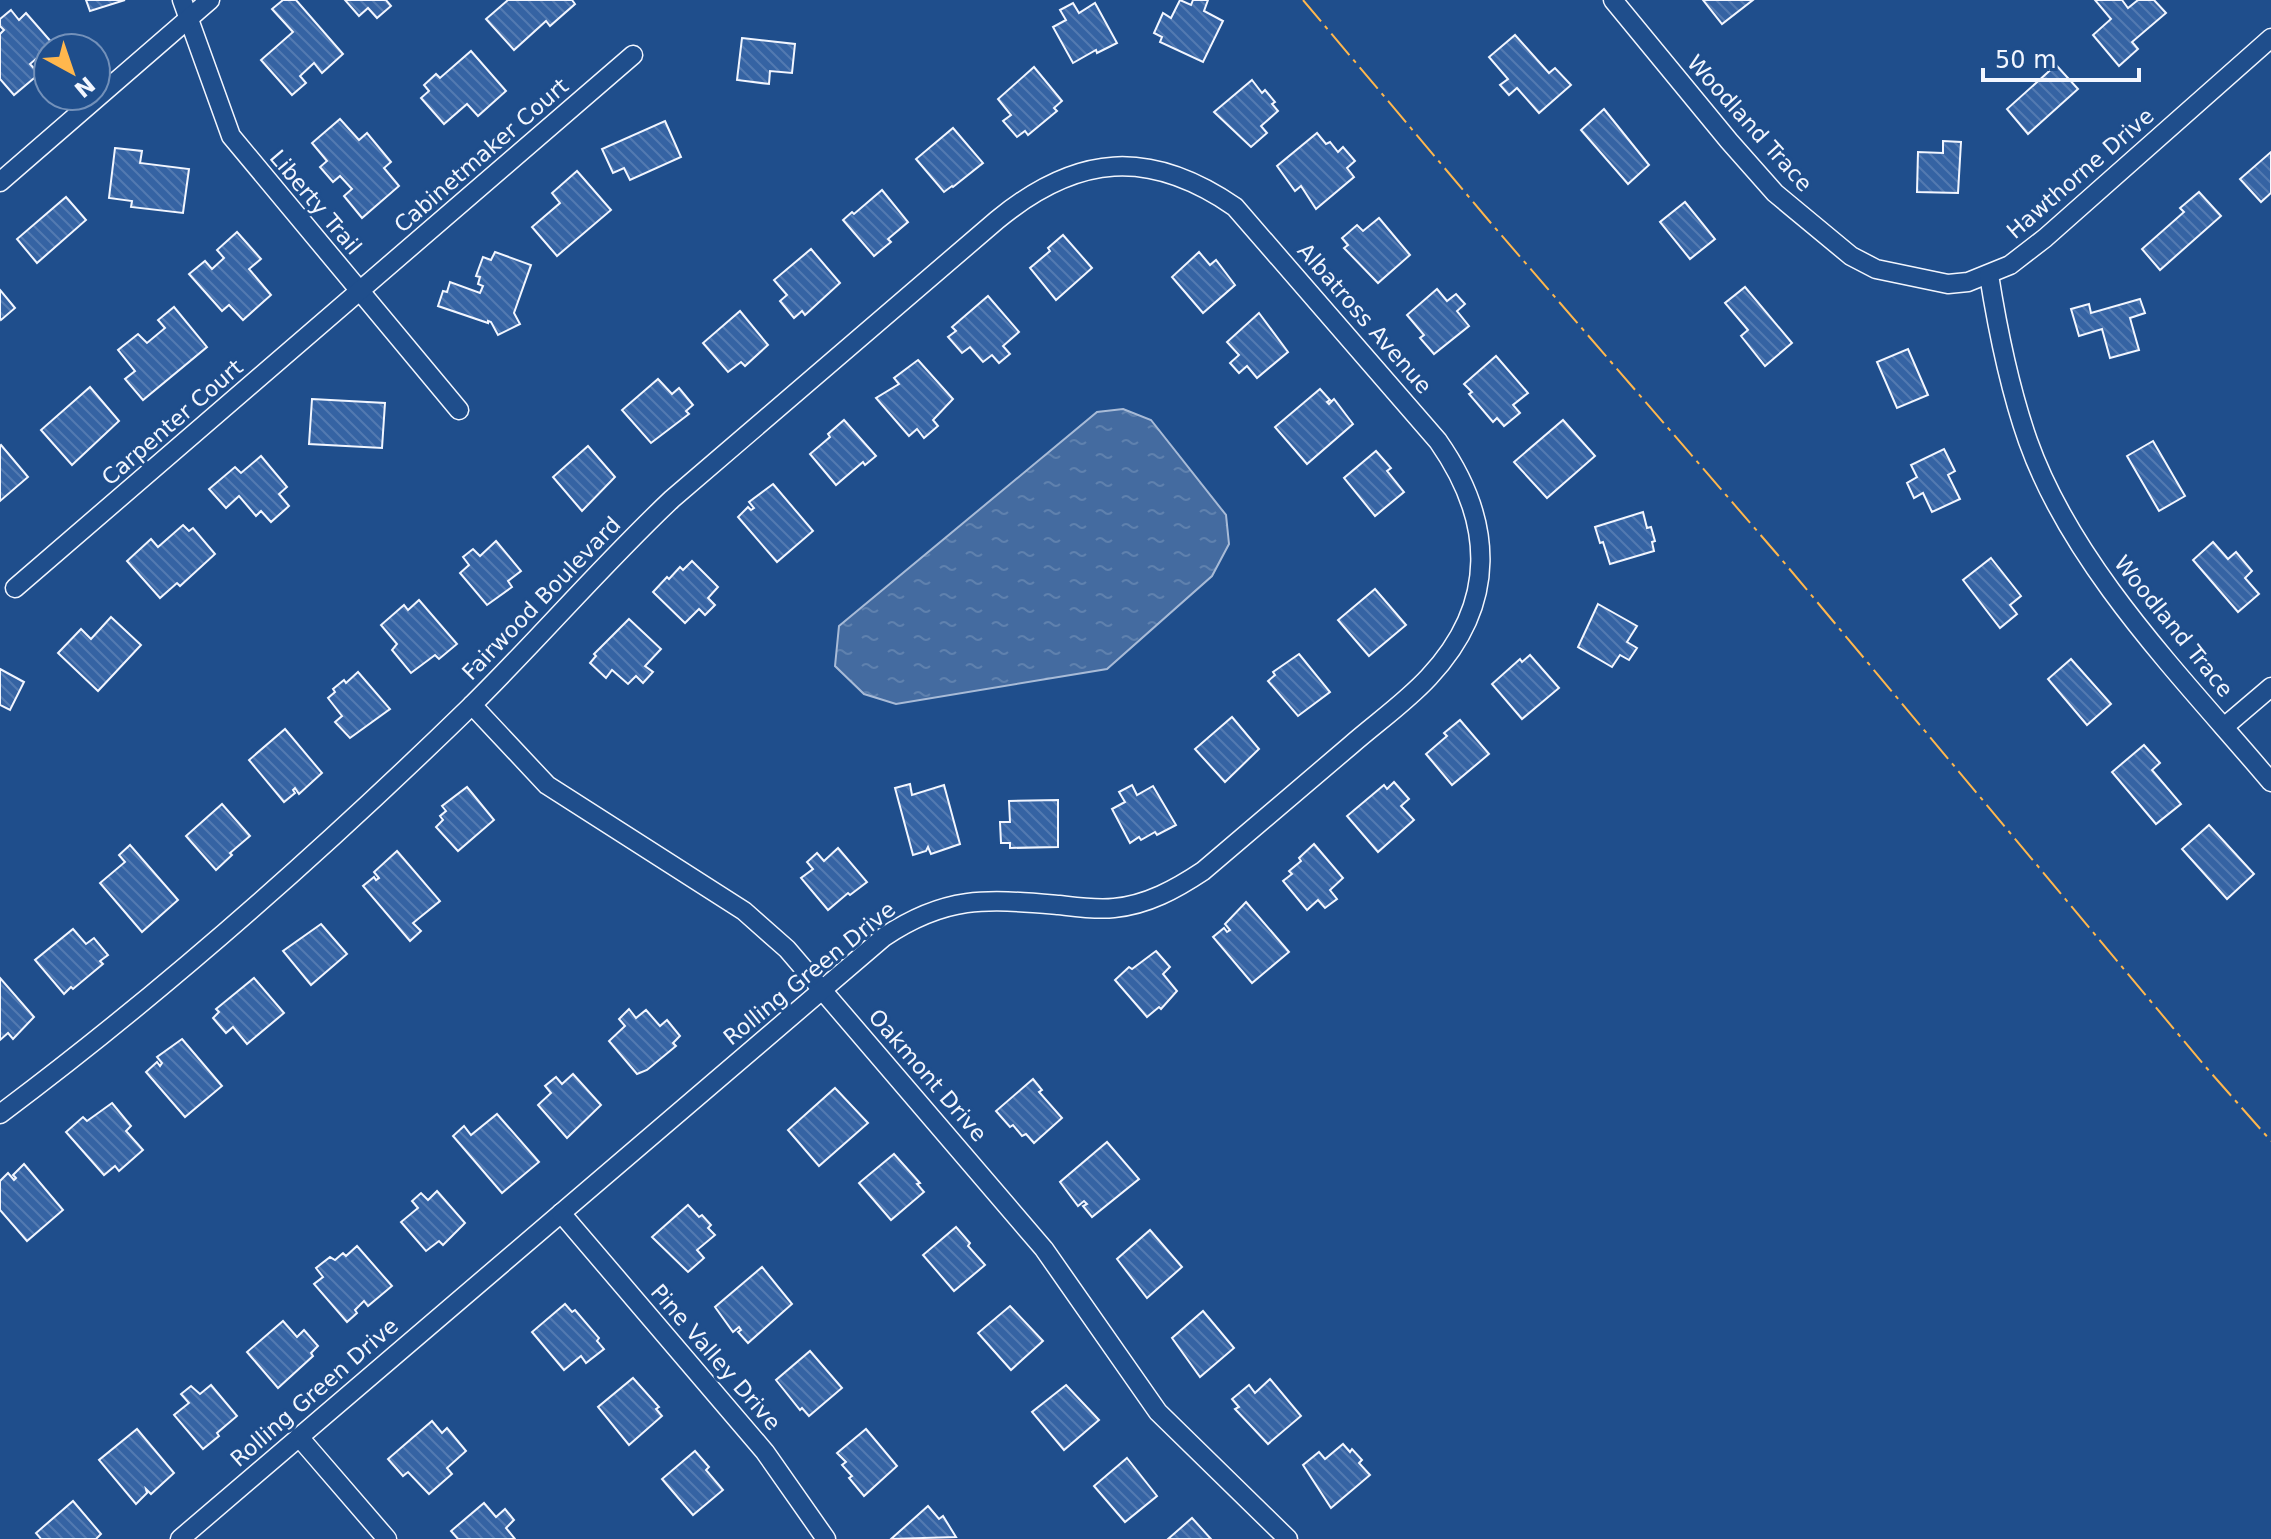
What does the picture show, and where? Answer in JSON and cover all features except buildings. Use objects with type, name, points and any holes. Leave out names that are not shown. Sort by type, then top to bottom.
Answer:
[{"type":"street","name":"Liberty Trail","points":[[182,0],[231,136],[459,410]]},
{"type":"street","points":[[0,182],[210,0]]},
{"type":"street","name":"Woodland Trace","points":[[1613,0],[1775,193],[1851,256],[1876,269],[1948,284],[1989,275],[2007,373],[2029,443],[2051,493],[2112,593],[2271,782]]},
{"type":"street","name":"Hawthorne Drive","points":[[1989,275],[2010,265],[2045,238],[2271,38]]},
{"type":"street","name":"Cabinetmaker Court","points":[[360,292],[633,55]]},
{"type":"street","name":"Albatross Avenue","points":[[1143,166],[1176,175],[1235,207],[1428,429],[1455,464],[1467,490],[1476,513],[1481,561]]},
{"type":"street","name":"Fairwood Boulevard","points":[[0,1114],[182,970],[349,823],[472,705],[672,499],[1022,199],[1074,174],[1108,167],[1143,166]]},
{"type":"street","name":"Carpenter Court","points":[[15,588],[360,292]]},
{"type":"street","name":"Rolling Green Drive","points":[[180,1539],[884,937],[909,920],[938,908],[969,901],[1114,908],[1176,889],[1203,871],[1427,679],[1462,635],[1477,589],[1481,561]]},
{"type":"street","points":[[2224,727],[2271,687]]},
{"type":"street","name":"Oakmont Drive","points":[[472,705],[547,785],[744,911],[787,949],[1044,1249],[1158,1412],[1288,1539]]},
{"type":"street","name":"Pine Valley Drive","points":[[561,1213],[765,1452],[826,1539]]},
{"type":"street","points":[[299,1437],[387,1539]]},
{"type":"water","points":[[1123,409],[1151,420],[1226,515],[1229,544],[1212,576],[1107,669],[896,704],[864,694],[835,666],[839,626],[1097,412]]},
{"type":"power","points":[[1303,0],[1777,554],[2271,1141]]}]
